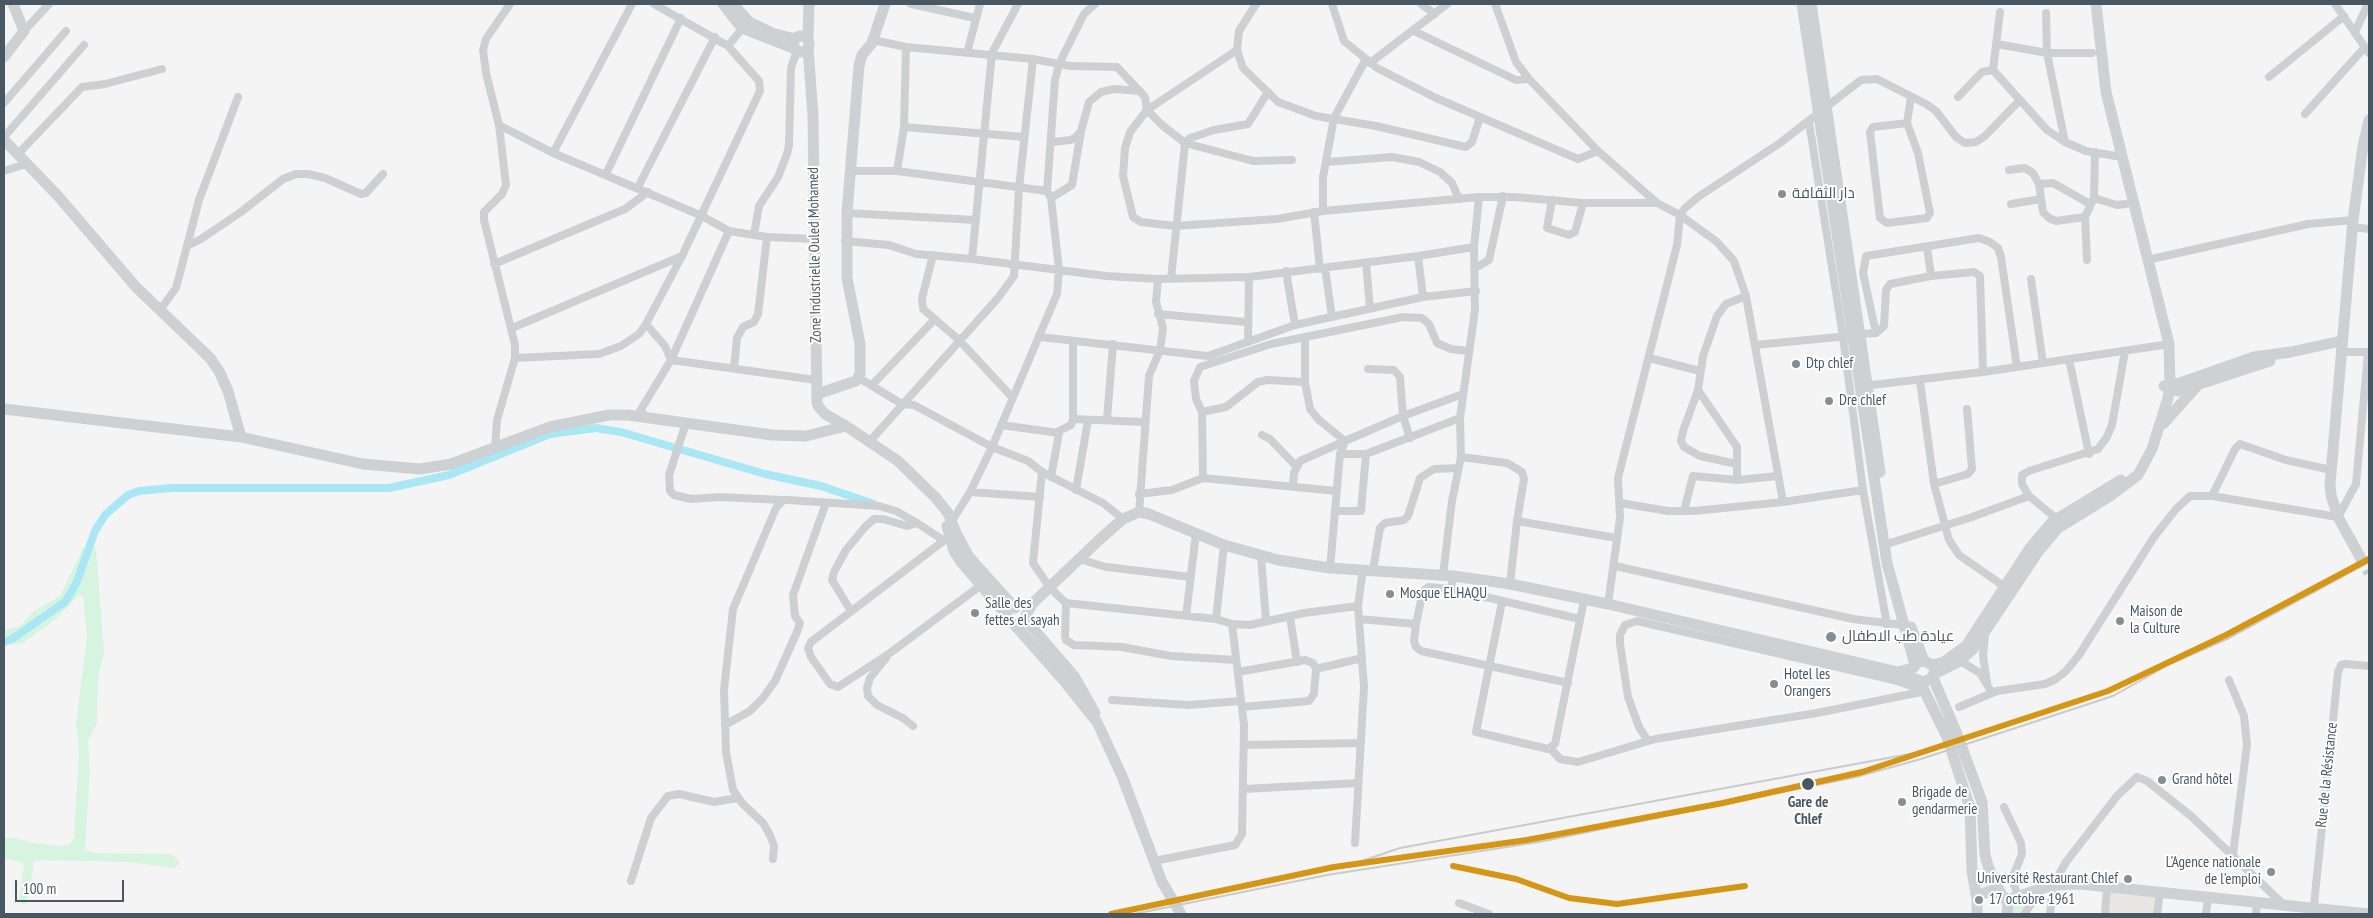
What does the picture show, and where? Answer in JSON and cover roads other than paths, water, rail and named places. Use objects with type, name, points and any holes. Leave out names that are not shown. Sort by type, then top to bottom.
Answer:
[{"type":"main road","points":[[4,57],[24,30],[13,4]]},
{"type":"main road","points":[[723,4],[745,25],[800,44],[809,9]]},
{"type":"main road","points":[[733,4],[745,25]]},
{"type":"main road","points":[[817,394],[859,378],[860,344],[847,278],[846,213],[859,66],[862,55],[873,40],[885,4]]},
{"type":"main road","points":[[1802,4],[1823,110]]},
{"type":"main road","points":[[1811,4],[1852,336],[1864,386],[1890,543],[1923,675]]},
{"type":"main road","points":[[1923,675],[1966,646],[2030,548],[2057,519],[2121,480],[2131,471],[2146,445],[2171,370],[2169,344],[2092,53],[2089,4]]},
{"type":"main road","points":[[2096,4],[2101,64],[2126,204],[2163,345],[2166,389],[2160,428]]},
{"type":"main road","name":"Zone Industrielle Ouled Mohamed","points":[[800,44],[809,70],[813,116],[816,380],[818,406],[829,417],[870,441],[898,461],[943,507],[950,532]]},
{"type":"main road","points":[[2359,555],[2338,517],[2331,495],[2331,470],[2353,224],[2362,146],[2369,120]]},
{"type":"main road","points":[[4,139],[58,196],[125,274],[200,347],[219,371],[231,400],[241,437]]},
{"type":"main road","points":[[2166,389],[2278,358],[2291,352],[2341,347]]},
{"type":"main road","points":[[2171,370],[2194,381]]},
{"type":"main road","points":[[1018,615],[1050,588],[1123,518],[1139,512],[1149,514],[1224,545],[1261,556],[1330,568],[1448,575],[1510,584],[1608,604],[1805,656],[1923,675],[1960,661],[1985,633],[2038,552],[2058,528],[2118,491],[2138,475],[2144,466],[2160,428],[2194,381]]},
{"type":"main road","points":[[1864,386],[1887,563],[1897,607],[1923,675],[1982,802],[1985,855],[1989,869],[2004,897],[2007,914]]},
{"type":"main road","points":[[4,409],[241,437],[364,464],[420,469],[450,464],[568,422],[609,415],[646,417],[772,434],[806,436],[846,426]]},
{"type":"main road","points":[[950,532],[954,551],[980,586],[1018,615]]},
{"type":"main road","points":[[950,532],[1018,615],[1074,676],[1094,708],[1097,722],[1117,762],[1154,861],[1169,895],[1181,914]]},
{"type":"main road","points":[[1961,760],[1971,817],[1974,909]]},
{"type":"main road","points":[[1974,909],[1982,894],[1990,891],[2004,897],[2018,896],[2048,886],[2080,884],[2160,892],[2257,909],[2285,906],[2313,911],[2369,914]]},
{"type":"street","points":[[24,30],[49,4]]},
{"type":"street","points":[[495,448],[497,420],[515,358],[512,328],[494,264],[484,215],[486,209],[502,194],[506,185],[499,125],[486,72],[483,50],[486,39],[510,4]]},
{"type":"street","points":[[553,153],[632,4]]},
{"type":"street","points":[[515,358],[599,354],[631,341],[646,324],[682,256],[760,91],[760,81],[728,46],[654,4]]},
{"type":"street","points":[[911,4],[975,18]]},
{"type":"street","points":[[967,53],[980,4]]},
{"type":"street","points":[[972,259],[982,133],[992,53],[1018,4]]},
{"type":"street","points":[[980,586],[890,653],[838,687],[830,684],[811,657],[809,646],[950,532],[992,447],[1012,397],[1040,337],[1057,294],[1059,270],[1049,194],[1055,80],[1059,64],[1084,14],[1095,4]]},
{"type":"street","points":[[1256,4],[1238,31],[1237,50],[1243,68],[1278,102],[1293,110],[1466,147],[1472,142],[1480,117]]},
{"type":"street","points":[[1332,4],[1344,41],[1368,61],[1416,89],[1578,159],[1598,151]]},
{"type":"street","points":[[1421,4],[1435,14]]},
{"type":"street","points":[[1323,211],[1322,186],[1334,118],[1368,61],[1414,31],[1447,4]]},
{"type":"street","points":[[1495,4],[1516,62],[1529,79],[1598,151],[1657,203],[1680,215],[1727,251],[1734,262],[1746,296],[1782,502]]},
{"type":"street","points":[[2305,114],[2367,50],[2335,4]]},
{"type":"street","points":[[2355,32],[2368,4]]},
{"type":"street","points":[[2000,12],[1994,70],[2047,130],[2065,142],[2095,152],[2118,156]]},
{"type":"street","points":[[2046,12],[2047,53],[2065,142]]},
{"type":"street","points":[[2270,77],[2344,16]]},
{"type":"street","points":[[606,174],[681,18]]},
{"type":"street","points":[[728,46],[745,25]]},
{"type":"street","points":[[1414,31],[1516,80],[1529,79]]},
{"type":"street","points":[[4,103],[66,32]]},
{"type":"street","points":[[638,187],[715,37]]},
{"type":"street","points":[[873,40],[906,47],[967,53],[992,53],[1082,67],[1117,67],[1145,97],[1147,110],[1185,143],[1253,161],[1292,160]]},
{"type":"street","points":[[754,235],[759,206],[778,177],[790,145],[791,68],[800,44]]},
{"type":"street","points":[[1997,44],[2047,53],[2092,53]]},
{"type":"street","points":[[4,139],[84,45]]},
{"type":"street","points":[[897,171],[904,127],[906,47]]},
{"type":"street","points":[[1237,50],[1147,110],[1130,132],[1126,148],[1124,176],[1133,217],[1141,222],[1175,226],[1276,219],[1323,211],[1459,198],[1503,196],[1583,202],[1657,203]]},
{"type":"street","points":[[870,441],[1010,284],[1016,271],[1014,264],[1019,188],[1033,59]]},
{"type":"street","points":[[18,154],[82,87],[105,84],[162,69]]},
{"type":"street","points":[[1958,97],[1982,72],[1994,70]]},
{"type":"street","points":[[1608,604],[1618,538],[1620,503],[1618,478],[1677,245],[1680,215],[1698,196],[1749,165],[1809,122],[1853,85],[1870,78],[1883,81],[1936,111],[1961,141],[1969,143],[1985,136],[2020,100]]},
{"type":"street","points":[[850,171],[897,171],[978,181],[1049,194],[1072,185],[1081,131],[1089,102],[1101,92],[1114,88],[1140,91]]},
{"type":"street","points":[[1171,279],[1185,143],[1190,138],[1214,130],[1248,124],[1268,92]]},
{"type":"street","points":[[160,310],[176,288],[199,200],[238,97]]},
{"type":"street","points":[[1907,123],[1873,127],[1870,132],[1880,218],[1887,223],[1927,218],[1930,213],[1918,153],[1907,123],[1911,97]]},
{"type":"street","points":[[1809,122],[1852,336],[1863,490],[1887,625]]},
{"type":"street","points":[[499,125],[553,153],[638,187],[700,215],[729,231],[767,237],[815,239]]},
{"type":"street","points":[[904,127],[1024,137]]},
{"type":"street","points":[[1052,142],[1071,140],[1081,131]]},
{"type":"street","points":[[2087,260],[2085,217],[2092,201],[2095,152]]},
{"type":"street","points":[[1327,162],[1392,157],[1419,162],[1440,172],[1452,183],[1459,198]]},
{"type":"street","points":[[4,171],[26,164]]},
{"type":"street","points":[[2009,170],[2025,168],[2033,173],[2039,184],[2043,212],[2049,218],[2056,221],[2085,217]]},
{"type":"street","points":[[187,246],[201,239],[241,212],[283,179],[296,174],[308,174],[325,178],[360,194],[366,193],[383,174]]},
{"type":"street","points":[[2039,184],[2053,183],[2092,201],[2117,205],[2126,204]]},
{"type":"street","points":[[494,264],[625,209],[648,192]]},
{"type":"street","points":[[1475,268],[1490,260],[1503,196]]},
{"type":"street","points":[[1451,589],[1448,575],[1458,468],[1461,456],[1460,418],[1476,290],[1474,247],[1479,197]]},
{"type":"street","points":[[2011,204],[2041,199]]},
{"type":"street","points":[[1552,200],[1546,228],[1569,235],[1575,232],[1583,202]]},
{"type":"street","points":[[1314,212],[1322,268],[1332,317]]},
{"type":"street","points":[[846,213],[975,220]]},
{"type":"street","points":[[2147,260],[2308,224],[2353,224],[2369,229]]},
{"type":"street","points":[[646,417],[640,410],[671,360],[729,231]]},
{"type":"street","points":[[734,368],[737,338],[743,327],[754,322],[758,314],[767,237]]},
{"type":"street","points":[[1876,334],[1864,273],[1866,256],[1979,238],[1990,242],[1998,248],[2001,257],[2017,367]]},
{"type":"street","points":[[845,241],[880,244],[916,254],[932,256],[972,259],[1106,276],[1158,279],[1249,276],[1366,263],[1474,247]]},
{"type":"street","points":[[1928,247],[1931,276]]},
{"type":"street","points":[[512,328],[682,256]]},
{"type":"street","points":[[932,256],[921,304],[923,309],[959,340],[1012,397]]},
{"type":"street","points":[[1418,256],[1423,297]]},
{"type":"street","points":[[1366,263],[1370,309]]},
{"type":"street","points":[[1286,271],[1295,325]]},
{"type":"street","points":[[1755,345],[1876,334],[1884,326],[1886,290],[1890,284],[1931,276],[1974,272],[1980,276],[1983,372]]},
{"type":"street","points":[[1248,342],[1246,322],[1249,276]]},
{"type":"street","points":[[1139,512],[1149,376],[1160,350],[1163,328],[1156,302],[1158,279]]},
{"type":"street","points":[[2031,279],[2043,363]]},
{"type":"street","points":[[1040,337],[1208,356],[1295,325],[1423,297],[1476,290]]},
{"type":"street","points":[[1737,464],[1700,456],[1684,447],[1681,441],[1698,390],[1700,371],[1711,333],[1721,310],[1726,304],[1746,296]]},
{"type":"street","points":[[1158,314],[1246,322]]},
{"type":"street","points":[[1203,478],[1202,412],[1196,399],[1194,381],[1200,366],[1257,348],[1388,319],[1417,317],[1422,318],[1429,324],[1437,343],[1444,347],[1469,351]]},
{"type":"street","points":[[873,384],[935,319]]},
{"type":"street","points":[[646,324],[665,346],[671,360]]},
{"type":"street","points":[[1305,338],[1305,382],[1307,399],[1312,414],[1345,441]]},
{"type":"street","points":[[1001,425],[1057,432],[1071,425],[1073,419],[1073,340]]},
{"type":"street","points":[[1107,420],[1113,344]]},
{"type":"street","points":[[1864,386],[1920,381],[2163,345]]},
{"type":"street","points":[[1959,707],[1992,693],[2045,684],[2056,679],[2066,670],[2079,655],[2154,537],[2176,509],[2190,496],[2212,496],[2338,517],[2356,484],[2369,352],[2341,347]]},
{"type":"street","points":[[2057,519],[2030,496],[2022,484],[2025,473],[2089,454],[2098,449],[2107,437],[2112,425],[2125,351]]},
{"type":"street","points":[[1649,358],[1700,371]]},
{"type":"street","points":[[671,360],[816,380]]},
{"type":"street","points":[[2069,360],[2089,454]]},
{"type":"street","points":[[1368,370],[1394,370],[1400,376],[1403,416],[1410,438]]},
{"type":"street","points":[[859,378],[873,384],[902,404],[914,404],[992,447],[1028,461],[1042,472],[1108,506],[1123,518]]},
{"type":"street","points":[[1202,412],[1226,407],[1258,382],[1267,380],[1305,382]]},
{"type":"street","points":[[1920,381],[1934,484],[1944,526],[1952,547],[1959,555],[2005,587]]},
{"type":"street","points":[[1698,390],[1720,424],[1732,437],[1737,447],[1736,480]]},
{"type":"street","points":[[1292,487],[1296,466],[1300,461],[1403,416],[1463,394]]},
{"type":"street","points":[[1934,484],[1968,474],[1972,470],[1967,409]]},
{"type":"street","points":[[1340,454],[1366,454],[1460,418]]},
{"type":"street","points":[[1073,419],[1145,422]]},
{"type":"street","points":[[1076,490],[1088,420]]},
{"type":"street","points":[[686,423],[670,475],[670,491],[674,495],[691,499],[719,497],[863,504],[886,507],[917,523],[950,532]]},
{"type":"street","points":[[1051,477],[1059,435],[1057,432]]},
{"type":"street","points":[[1262,435],[1270,439],[1296,466]]},
{"type":"street","points":[[1330,568],[1340,454],[1345,441]]},
{"type":"street","points":[[2212,496],[2235,449],[2240,444],[2286,460],[2331,470]]},
{"type":"street","points":[[1334,510],[1361,511],[1366,454]]},
{"type":"street","points":[[1461,456],[1507,464],[1522,472],[1524,479],[1510,584]]},
{"type":"street","points":[[1355,843],[1364,687],[1358,606],[1380,528],[1385,523],[1404,520],[1408,516],[1420,478],[1434,469],[1458,468]]},
{"type":"street","points":[[1042,472],[1033,563],[1050,588],[1066,604],[1216,619],[1232,624],[1250,625],[1358,606]]},
{"type":"street","points":[[1684,511],[1693,476],[1736,480],[1778,476]]},
{"type":"street","points":[[1139,494],[1172,490],[1203,478],[1336,491]]},
{"type":"street","points":[[1620,503],[1684,511],[1782,502],[1863,490]]},
{"type":"street","points":[[970,492],[1040,497]]},
{"type":"street","points":[[1890,543],[2030,496]]},
{"type":"street","points":[[773,859],[774,846],[770,835],[763,823],[738,798],[730,780],[726,752],[724,690],[733,609],[776,508],[782,500]]},
{"type":"street","points":[[725,724],[750,711],[764,698],[775,681],[798,632],[800,623],[795,616],[793,595],[826,503]]},
{"type":"street","points":[[851,611],[832,580],[834,572],[846,550],[874,520],[883,519],[907,526],[917,523]]},
{"type":"street","points":[[1517,521],[1618,538]]},
{"type":"street","points":[[1186,616],[1196,533]]},
{"type":"street","points":[[1216,619],[1224,545]]},
{"type":"street","points":[[1261,556],[1266,621]]},
{"type":"street","points":[[1080,559],[1106,567],[1191,577]]},
{"type":"street","points":[[1615,566],[1853,619],[1887,625],[1903,625]]},
{"type":"street","points":[[1568,683],[1421,651],[1414,642],[1416,624],[1425,589],[1451,589],[1580,619]]},
{"type":"street","points":[[1551,749],[1555,744],[1584,600]]},
{"type":"street","points":[[1502,602],[1476,732],[1551,749],[1560,759],[1578,762],[1648,742],[1706,729],[1817,713],[1923,675]]},
{"type":"street","points":[[1066,604],[1065,636],[1066,640],[1074,645],[1122,647],[1181,657],[1236,660]]},
{"type":"street","points":[[1885,613],[1897,607]]},
{"type":"street","points":[[1290,617],[1297,662]]},
{"type":"street","points":[[1359,619],[1416,624]]},
{"type":"street","points":[[1648,742],[1639,726],[1628,697],[1622,659],[1620,635],[1625,626],[1637,621],[1805,656],[1911,686],[1923,675]]},
{"type":"street","points":[[1154,861],[1235,845],[1242,834],[1244,745],[1232,624]]},
{"type":"street","points":[[1985,633],[1983,656],[1987,682]]},
{"type":"street","points":[[890,653],[870,678],[867,688],[868,696],[877,705],[903,718],[913,726]]},
{"type":"street","points":[[1316,669],[1362,658]]},
{"type":"street","points":[[1112,700],[1188,705],[1241,704],[1308,701],[1314,694],[1316,669],[1310,661],[1238,672]]},
{"type":"street","points":[[1960,661],[1980,673],[1992,693]]},
{"type":"street","name":"Rue de la Résistance","points":[[2313,911],[2338,672],[2341,665],[2345,664],[2369,666]]},
{"type":"street","points":[[2229,680],[2244,716],[2247,738],[2233,854]]},
{"type":"street","points":[[1244,745],[1360,743]]},
{"type":"street","points":[[2024,914],[2048,886],[2116,796],[2137,777],[2147,780],[2233,854],[2285,906]]},
{"type":"street","points":[[1244,789],[1358,783]]},
{"type":"street","points":[[630,881],[651,818],[668,796],[678,794],[714,802],[738,798]]},
{"type":"street","points":[[2004,807],[2021,843],[2022,854],[2012,879],[2018,896]]},
{"type":"street","points":[[2048,886],[2050,914]]},
{"type":"street","points":[[2104,914],[2107,887]]},
{"type":"street","points":[[2157,914],[2160,892]]},
{"type":"street","points":[[2206,914],[2208,899]]},
{"type":"street","points":[[1459,903],[1489,914]]},
{"type":"waterway","points":[[4,642],[12,639],[65,602],[76,584],[95,531],[105,515],[128,495],[139,491],[171,488],[389,488],[449,475],[550,434],[596,428],[621,432],[765,474],[821,486],[874,504]]},
{"type":"tunnel","points":[[2359,555],[2369,573]]},
{"type":"railway","points":[[1134,914],[1327,875],[1539,842],[1856,777],[1921,759],[2113,696],[2170,664],[2227,639],[2369,562]]},
{"type":"railway","points":[[1350,865],[1400,848],[1926,751]]},
{"type":"railway","points":[[1453,866],[1516,879],[1569,898],[1617,904],[1745,886]]},
{"type":"place","name":"دار الثقافة","points":[[1782,194]]},
{"type":"place","name":"Dtp chlef","points":[[1796,364]]},
{"type":"place","name":"Dre chlef","points":[[1829,401]]},
{"type":"place","name":"Mosque ELHAQU","points":[[1390,594]]},
{"type":"place","name":"Salle des fettes el sayah","points":[[975,613]]},
{"type":"place","name":"Maison de la Culture","points":[[2120,621]]},
{"type":"place","name":"عيادة طب الاطفال","points":[[1831,637]]},
{"type":"place","name":"Hotel les Orangers","points":[[1774,684]]},
{"type":"place","name":"Grand hôtel","points":[[2162,780]]},
{"type":"place","name":"Gare de Chlef","points":[[1808,784]]},
{"type":"place","name":"Brigade de gendarmerie","points":[[1902,802]]},
{"type":"place","name":"L'Agence nationale de l'emploi","points":[[2271,872]]},
{"type":"place","name":"Université Restaurant Chlef","points":[[2128,879]]},
{"type":"place","name":"17 octobre 1961","points":[[1979,900]]}]
